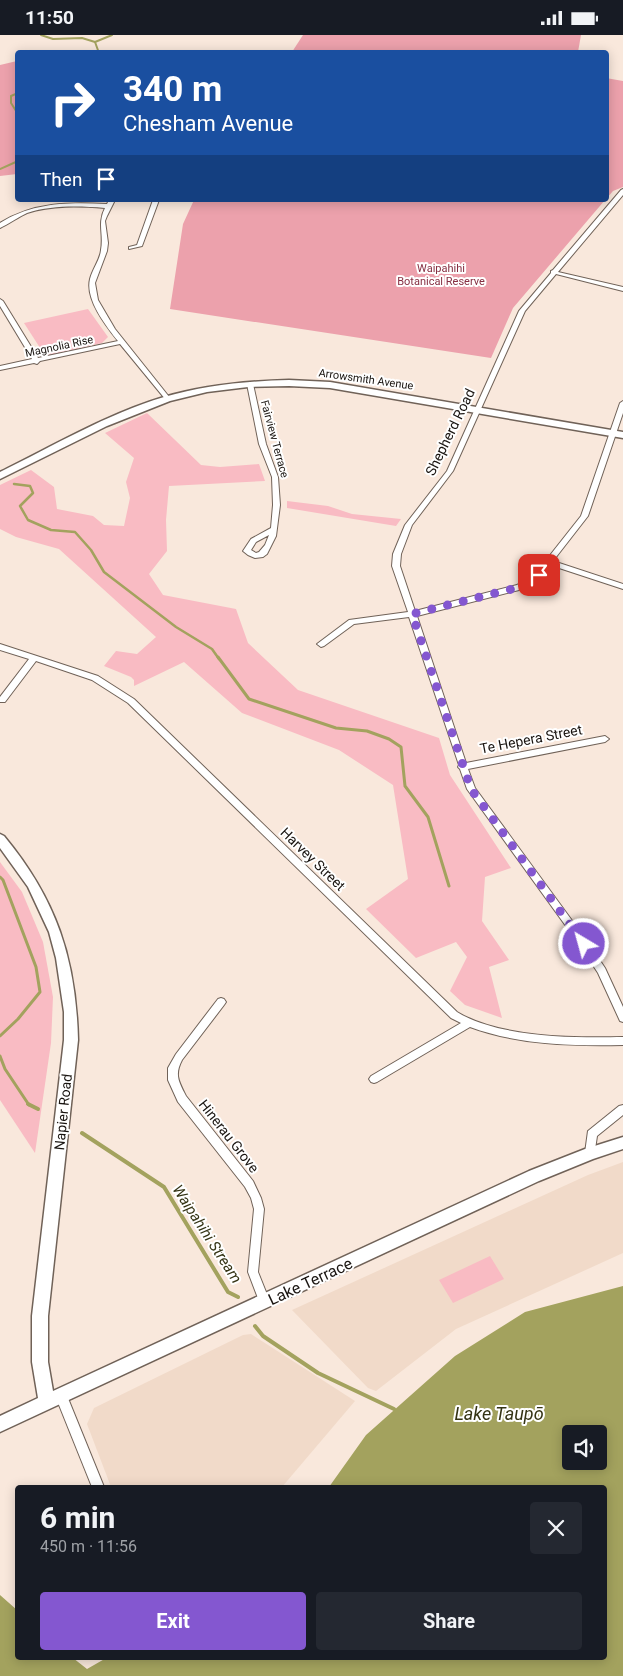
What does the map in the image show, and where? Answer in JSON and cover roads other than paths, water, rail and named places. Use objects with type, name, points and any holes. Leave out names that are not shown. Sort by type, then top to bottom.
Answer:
[{"type":"main road","name":"Arrowsmith Avenue","points":[[0,476],[121,417],[168,399],[207,389],[250,384],[330,385],[623,435]]},
{"type":"main road","name":"Napier Road","points":[[0,839],[32,880],[45,904],[64,963],[71,1011],[70,1040],[40,1339],[43,1390],[54,1398]]},
{"type":"main road","name":"Lake Terrace","points":[[0,1424],[534,1176],[590,1153],[623,1143]]},
{"type":"street","name":"Shepherd Road","points":[[623,191],[528,302],[519,316],[450,471],[417,512],[399,546],[396,566],[462,767],[471,789],[477,800],[602,971],[623,1018]]},
{"type":"street","points":[[139,247],[155,202]]},
{"type":"street","points":[[0,226],[15,216],[54,206],[110,203]]},
{"type":"street","points":[[110,203],[103,214],[101,225],[104,252],[93,277],[92,287],[98,306],[144,371],[168,399]]},
{"type":"street","points":[[131,248],[147,248]]},
{"type":"street","points":[[553,272],[623,289]]},
{"type":"street","points":[[0,301],[37,362]]},
{"type":"street","name":"Magnolia Rise","points":[[0,368],[37,362],[123,342]]},
{"type":"street","name":"Fairview Terrace","points":[[250,384],[265,453],[275,478],[276,524],[273,530]]},
{"type":"street","points":[[321,644],[352,623],[412,614],[520,587],[539,575],[584,516],[623,403]]},
{"type":"street","points":[[549,563],[623,587]]},
{"type":"street","name":"Harvey Street","points":[[0,647],[95,677],[131,701],[454,1015],[468,1024],[550,1041],[623,1041]]},
{"type":"street","points":[[2,700],[34,658]]},
{"type":"street","name":"Te Hepera Street","points":[[462,767],[605,739]]},
{"type":"street","name":"Hinerau Grove","points":[[221,1002],[179,1057],[173,1068],[173,1080],[182,1099],[249,1184],[256,1198],[259,1209],[253,1272],[265,1302]]},
{"type":"street","points":[[374,1079],[468,1024]]},
{"type":"street","points":[[590,1153],[592,1134],[623,1109]]},
{"type":"street","points":[[54,1398],[97,1485]]},
{"type":"water","name":"Lake Taupō","points":[[623,1286],[623,1676],[0,1676],[0,1595],[15,1608],[15,1660],[76,1660],[87,1669],[103,1660],[607,1660],[607,1485],[330,1485],[366,1435],[455,1356],[525,1312]]},
{"type":"waterway","points":[[41,35],[53,39],[82,38],[95,42]]},
{"type":"waterway","points":[[95,42],[112,35]]},
{"type":"waterway","points":[[95,42],[98,50]]},
{"type":"waterway","points":[[15,94],[11,96],[11,103],[15,109]]},
{"type":"waterway","points":[[0,169],[15,162]]},
{"type":"waterway","points":[[14,484],[30,486],[33,493],[20,506],[28,520],[51,530],[75,532],[91,550],[104,572],[176,627],[212,649],[219,659]]},
{"type":"waterway","points":[[218,657],[249,699],[336,728],[367,731],[389,739],[401,747],[405,786],[428,817],[449,886]]},
{"type":"waterway","name":"Waipahihi Stream","points":[[0,877],[3,880],[36,967],[40,992],[18,1019],[0,1036]]},
{"type":"waterway","name":"Waipahihi Stream","points":[[0,1056],[5,1069],[28,1104]]},
{"type":"waterway","name":"Waipahihi Stream","points":[[28,1104],[38,1109]]},
{"type":"waterway","name":"Waipahihi Stream","points":[[82,1133],[164,1187],[228,1292],[238,1297]]},
{"type":"waterway","name":"Waipahihi Stream","points":[[255,1326],[263,1336],[318,1373],[394,1409]]},
{"type":"park label","name":"Waipahihi Botanical Reserve","points":[[441,274]]}]
